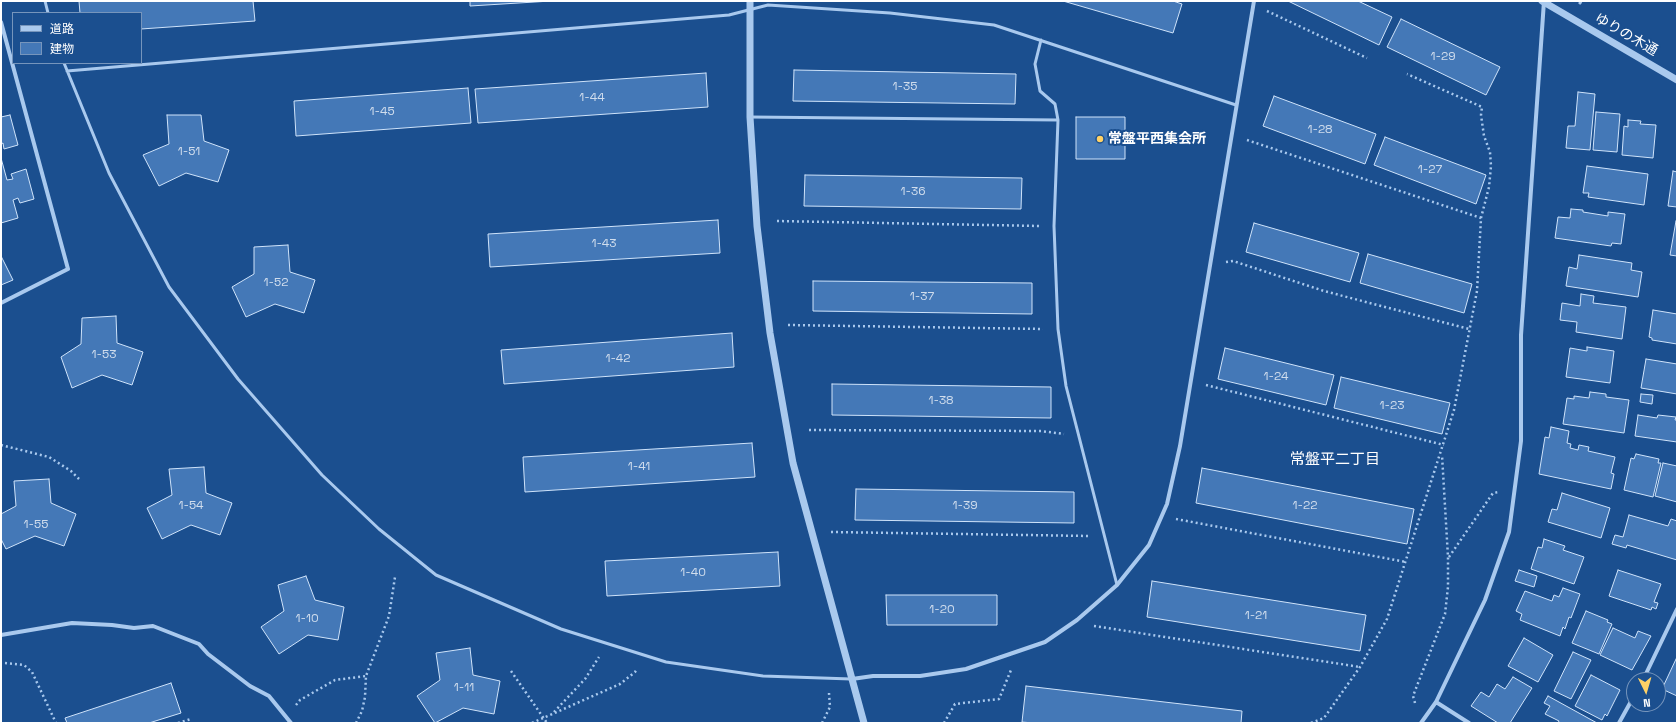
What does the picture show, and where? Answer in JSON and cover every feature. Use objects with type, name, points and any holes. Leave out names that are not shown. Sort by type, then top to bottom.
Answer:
[{"type":"street","points":[[750,1],[750,117],[756,226],[770,333],[793,463],[864,723]]},
{"type":"street","points":[[1421,723],[1436,702],[1485,600],[1509,532],[1521,441],[1521,335],[1544,2]]},
{"type":"street","name":"ゆりの木通","points":[[1544,2],[1677,80]]},
{"type":"street","points":[[852,679],[873,676],[920,676],[966,669],[1045,642],[1077,620],[1117,585],[1149,545],[1167,504],[1170,490],[1254,3]]},
{"type":"street","points":[[1,22],[12,63]]},
{"type":"street","points":[[1,303],[68,269],[12,64]]},
{"type":"street","points":[[1647,672],[1677,609]]},
{"type":"street","points":[[1,635],[72,623],[112,624],[134,628],[153,626],[199,644],[208,654],[250,686],[269,696],[291,723]]},
{"type":"street","points":[[1436,702],[1469,723]]},
{"type":"street","points":[[1620,723],[1626,711]]},
{"type":"lane","points":[[45,1],[48,12]]},
{"type":"lane","points":[[67,71],[729,15],[768,4],[890,13],[994,25],[1236,105]]},
{"type":"lane","points":[[1041,40],[1035,64],[1040,91],[1055,104],[1058,120],[1054,226],[1058,329],[1066,386],[1117,585]]},
{"type":"lane","points":[[64,64],[109,173],[169,287],[238,379],[322,475],[379,529],[436,575],[561,629],[666,662],[763,676],[852,679]]},
{"type":"lane","points":[[750,117],[1058,120]]},
{"type":"path","points":[[1254,3],[1367,58]]},
{"type":"path","points":[[1311,723],[1324,718],[1360,667],[1388,619],[1454,410],[1477,291],[1481,218],[1489,187],[1491,166],[1490,152],[1484,136],[1481,115],[1482,107],[1407,74]]},
{"type":"path","points":[[1231,135],[1481,218]]},
{"type":"path","points":[[777,221],[1054,226]]},
{"type":"path","points":[[1210,263],[1233,261],[1324,291],[1469,329]]},
{"type":"path","points":[[788,325],[1058,329]]},
{"type":"path","points":[[1190,381],[1444,444]]},
{"type":"path","points":[[809,430],[1041,431],[1078,435]]},
{"type":"path","points":[[1,445],[49,457],[71,471],[79,479]]},
{"type":"path","points":[[1421,723],[1413,696],[1445,614],[1448,587],[1448,558],[1442,451]]},
{"type":"path","points":[[1448,558],[1493,493],[1515,489]]},
{"type":"path","points":[[1162,516],[1406,562]]},
{"type":"path","points":[[831,532],[1104,536]]},
{"type":"path","points":[[356,723],[362,711],[365,697],[366,676],[389,616],[395,576]]},
{"type":"path","points":[[1077,620],[1086,625],[1360,667]]},
{"type":"path","points":[[553,714],[585,678],[608,644]]},
{"type":"path","points":[[944,723],[955,704],[999,699],[1018,652]]},
{"type":"path","points":[[532,723],[620,684],[635,672],[644,655]]},
{"type":"path","points":[[5,663],[24,665],[32,672],[56,723]]},
{"type":"path","points":[[511,671],[548,723]]},
{"type":"path","points":[[295,706],[300,700],[335,680],[366,676]]},
{"type":"path","points":[[822,723],[830,707],[827,677]]},
{"type":"path","points":[[178,723],[191,719]]},
{"type":"building","points":[[79,1],[253,1],[255,21],[142,29],[142,12],[80,12]]},
{"type":"building","points":[[470,1],[551,1],[470,6]]},
{"type":"building","points":[[1063,1],[1173,1],[1182,4],[1173,33]]},
{"type":"building","points":[[1288,1],[1358,1],[1392,17],[1379,45]]},
{"type":"building","points":[[1401,19],[1500,67],[1486,95],[1387,47]]},
{"type":"building","points":[[794,70],[1016,74],[1015,104],[793,101]]},
{"type":"building","points":[[706,73],[708,107],[478,123],[475,89]]},
{"type":"building","points":[[468,88],[471,123],[296,136],[294,101]]},
{"type":"building","points":[[1578,92],[1595,94],[1590,150],[1566,148],[1568,126],[1575,126]]},
{"type":"building","points":[[1274,96],[1376,134],[1365,164],[1263,126]]},
{"type":"building","points":[[1596,112],[1620,114],[1617,152],[1593,150]]},
{"type":"building","points":[[10,115],[18,145],[4,149],[3,143],[1,144],[1,117]]},
{"type":"building","points":[[167,115],[201,115],[204,141],[229,150],[218,182],[186,173],[159,186],[143,155],[169,144]]},
{"type":"building","points":[[1076,117],[1125,117],[1125,159],[1076,159]]},
{"type":"building","points":[[1628,120],[1641,121],[1640,124],[1656,125],[1653,158],[1622,155],[1624,126],[1628,127]]},
{"type":"building","points":[[1385,137],[1486,175],[1476,204],[1374,165]]},
{"type":"building","points":[[1,158],[7,180],[13,179],[11,174],[26,169],[34,199],[20,203],[18,198],[13,200],[18,218],[1,223]]},
{"type":"building","points":[[1587,166],[1648,174],[1644,205],[1588,197],[1589,193],[1583,193]]},
{"type":"building","points":[[1673,171],[1677,172],[1677,207],[1668,206]]},
{"type":"building","points":[[805,175],[1022,178],[1021,209],[804,206]]},
{"type":"building","points":[[1571,209],[1583,210],[1583,212],[1608,216],[1608,212],[1625,214],[1621,244],[1612,243],[1611,246],[1555,238],[1558,217],[1570,218]]},
{"type":"building","points":[[718,220],[720,253],[490,267],[488,234]]},
{"type":"building","points":[[1677,221],[1677,256],[1670,255]]},
{"type":"building","points":[[1254,223],[1359,253],[1350,282],[1246,252]]},
{"type":"building","points":[[288,245],[290,272],[315,280],[304,313],[275,304],[246,317],[232,287],[254,274],[254,247]]},
{"type":"building","points":[[1368,254],[1472,284],[1464,313],[1360,283]]},
{"type":"building","points":[[1579,255],[1632,263],[1631,270],[1642,272],[1638,297],[1566,286],[1569,267],[1577,269]]},
{"type":"building","points":[[1,256],[13,280],[1,285]]},
{"type":"building","points":[[813,281],[1032,283],[1032,314],[813,311]]},
{"type":"building","points":[[1581,294],[1594,296],[1593,303],[1626,307],[1622,339],[1576,332],[1577,322],[1560,320],[1562,303],[1580,306]]},
{"type":"building","points":[[1653,310],[1677,314],[1677,344],[1652,340],[1652,338],[1649,337]]},
{"type":"building","points":[[116,316],[117,343],[143,352],[132,385],[102,375],[72,388],[61,357],[81,344],[82,318]]},
{"type":"building","points":[[732,333],[734,367],[504,384],[501,350]]},
{"type":"building","points":[[1587,347],[1614,351],[1610,383],[1566,377],[1570,348],[1587,351]]},
{"type":"building","points":[[1225,348],[1334,375],[1326,405],[1218,379]]},
{"type":"building","points":[[1646,359],[1677,364],[1677,394],[1641,388]]},
{"type":"building","points":[[1341,377],[1450,403],[1442,434],[1334,408]]},
{"type":"building","points":[[832,384],[1051,387],[1051,418],[832,415]]},
{"type":"building","points":[[1590,392],[1606,394],[1606,397],[1629,400],[1624,433],[1563,424],[1567,398],[1574,399],[1574,396],[1589,398]]},
{"type":"building","points":[[1641,394],[1653,395],[1652,404],[1640,402]]},
{"type":"building","points":[[1638,415],[1657,418],[1658,415],[1676,417],[1677,442],[1635,436]]},
{"type":"building","points":[[1551,427],[1569,431],[1567,443],[1571,444],[1570,448],[1578,450],[1579,445],[1589,447],[1588,451],[1615,457],[1611,473],[1614,474],[1611,489],[1539,474],[1545,437],[1549,438]]},
{"type":"building","points":[[752,443],[755,477],[525,492],[523,457]]},
{"type":"building","points":[[1636,454],[1659,459],[1658,463],[1661,463],[1653,497],[1624,490],[1631,458],[1634,459]]},
{"type":"building","points":[[1663,463],[1677,466],[1677,502],[1655,496]]},
{"type":"building","points":[[204,467],[206,493],[232,503],[220,535],[191,525],[162,539],[147,508],[172,495],[169,469]]},
{"type":"building","points":[[1202,468],[1414,509],[1407,544],[1196,503]]},
{"type":"building","points":[[49,479],[51,503],[76,514],[64,546],[35,536],[6,549],[1,539],[1,514],[16,506],[14,481]]},
{"type":"building","points":[[856,489],[1074,492],[1074,523],[855,520]]},
{"type":"building","points":[[1562,493],[1610,508],[1601,538],[1548,522],[1552,509],[1557,510]]},
{"type":"building","points":[[1629,515],[1668,526],[1671,519],[1677,521],[1677,560],[1627,545],[1626,548],[1612,544],[1615,535],[1623,537]]},
{"type":"building","points":[[1544,539],[1565,546],[1563,550],[1584,557],[1574,584],[1531,569],[1538,547],[1542,548]]},
{"type":"building","points":[[778,552],[780,586],[607,596],[605,561]]},
{"type":"building","points":[[1519,570],[1537,576],[1534,587],[1515,581]]},
{"type":"building","points":[[1618,570],[1661,584],[1654,602],[1658,603],[1656,609],[1652,607],[1651,610],[1609,596]]},
{"type":"building","points":[[306,576],[315,600],[344,607],[338,640],[308,635],[279,654],[261,627],[284,611],[278,585]]},
{"type":"building","points":[[1152,581],[1366,615],[1360,651],[1147,617]]},
{"type":"building","points":[[1563,588],[1580,594],[1571,618],[1569,617],[1565,629],[1563,627],[1560,636],[1520,620],[1522,614],[1516,611],[1525,591],[1552,601],[1554,595],[1559,597]]},
{"type":"building","points":[[886,595],[997,595],[997,625],[887,625]]},
{"type":"building","points":[[1586,611],[1608,620],[1607,622],[1612,624],[1599,654],[1572,643]]},
{"type":"building","points":[[1613,628],[1635,638],[1638,631],[1651,636],[1632,670],[1600,655]]},
{"type":"building","points":[[1524,638],[1553,655],[1538,682],[1508,666]]},
{"type":"building","points":[[470,648],[473,675],[500,681],[494,714],[463,708],[435,723],[417,696],[440,680],[436,653]]},
{"type":"building","points":[[1573,652],[1591,660],[1571,699],[1554,691]]},
{"type":"building","points":[[1677,657],[1677,696],[1666,691],[1666,680]]},
{"type":"building","points":[[1591,675],[1620,690],[1607,716],[1605,714],[1602,720],[1575,706]]},
{"type":"building","points":[[1513,677],[1532,688],[1510,723],[1498,723],[1471,706],[1481,692],[1489,697],[1497,684],[1505,689]]},
{"type":"building","points":[[171,683],[181,713],[149,723],[67,723],[65,718]]},
{"type":"building","points":[[1026,686],[1242,711],[1241,723],[1022,722]]},
{"type":"building","points":[[1548,696],[1597,723],[1558,723],[1559,721],[1545,714],[1550,706],[1544,703]]},
{"type":"place","name":"常盤平西集会所","points":[[1100,139]]},
{"type":"district","name":"常盤平二丁目","points":[[1335,460]]}]
